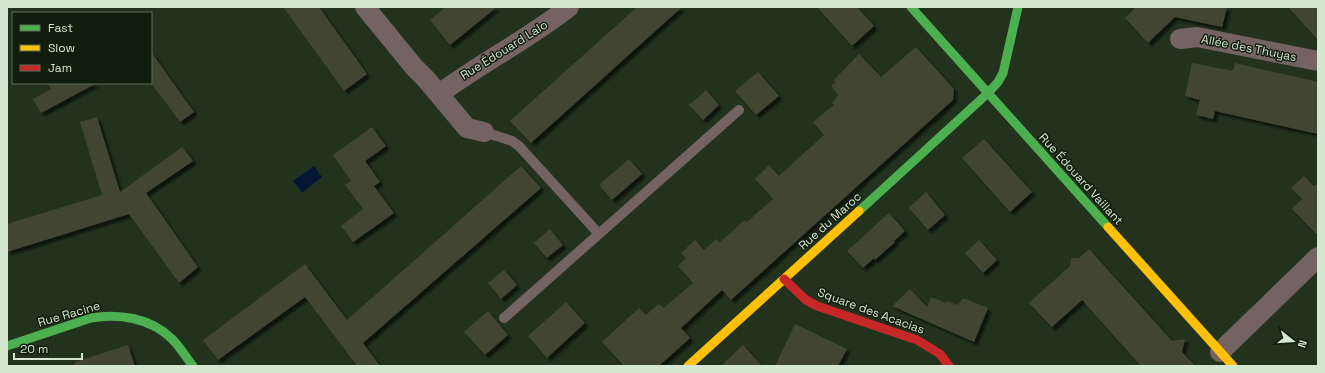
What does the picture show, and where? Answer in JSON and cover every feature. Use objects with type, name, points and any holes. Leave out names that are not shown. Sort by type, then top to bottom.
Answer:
[{"type":"street","points":[[365,7],[414,67],[467,128],[484,132]]},
{"type":"street","name":"Rue Édouard Lalo","points":[[438,94],[460,78],[541,28],[569,7]]},
{"type":"street","name":"Rue Édouard Vaillant","points":[[911,7],[1226,359]]},
{"type":"street","name":"Rue du Maroc","points":[[688,366],[988,93],[1004,73],[1018,7]]},
{"type":"street","name":"Allée des Thuyas","points":[[1180,38],[1197,37],[1318,61]]},
{"type":"street","points":[[1226,359],[1318,257]]},
{"type":"street","name":"Square des Acacias","points":[[784,279],[806,300],[817,306],[923,343],[939,353],[949,366]]},
{"type":"street","name":"Rue Racine","points":[[7,346],[81,321],[102,316],[117,316],[153,326],[164,332],[193,366]]},
{"type":"lane","points":[[504,318],[739,110]]},
{"type":"lane","points":[[484,132],[512,141],[519,146],[599,234]]},
{"type":"water","points":[[314,166],[322,177],[302,193],[293,181]]},
{"type":"building","points":[[283,7],[319,7],[367,74],[344,91]]},
{"type":"building","points":[[446,7],[497,7],[450,45],[430,20]]},
{"type":"building","points":[[637,7],[682,7],[531,143],[510,121]]},
{"type":"building","points":[[817,7],[857,7],[874,26],[852,46]]},
{"type":"building","points":[[1136,7],[1227,7],[1222,27],[1175,17],[1148,43],[1125,18]]},
{"type":"building","points":[[1288,7],[1318,7],[1318,40]]},
{"type":"building","points":[[916,47],[954,89],[953,100],[731,300],[722,290],[681,328],[690,338],[659,366],[624,366],[602,342],[639,308],[646,315],[659,304],[664,308],[693,283],[678,266],[686,258],[681,253],[695,240],[704,250],[716,239],[720,242],[745,220],[747,222],[773,199],[755,179],[769,165],[779,176],[824,135],[813,122],[834,105],[832,103],[838,95],[831,86],[836,82],[834,80],[859,54],[881,77]]},
{"type":"building","points":[[152,53],[194,112],[180,122],[152,84]]},
{"type":"building","points":[[1192,63],[1233,71],[1235,63],[1318,82],[1318,134],[1215,111],[1213,119],[1196,115],[1200,100],[1185,96]]},
{"type":"building","points":[[758,72],[779,96],[756,115],[735,91]]},
{"type":"building","points":[[48,84],[95,84],[41,113],[33,99],[51,89]]},
{"type":"building","points":[[706,90],[719,105],[703,120],[689,105]]},
{"type":"building","points":[[97,117],[120,192],[182,147],[193,161],[146,193],[198,267],[179,283],[129,214],[7,252],[7,224],[102,195],[80,122]]},
{"type":"building","points":[[372,127],[386,146],[365,161],[380,182],[374,186],[394,213],[353,242],[341,226],[363,209],[345,185],[351,181],[333,155]]},
{"type":"building","points":[[984,139],[1032,192],[1010,212],[962,158]]},
{"type":"building","points":[[629,159],[642,174],[612,200],[599,185]]},
{"type":"building","points":[[521,166],[541,188],[363,343],[380,366],[357,366],[305,297],[218,360],[203,340],[305,264],[347,320]]},
{"type":"building","points":[[1304,176],[1314,186],[1318,183],[1318,236],[1292,209],[1302,199],[1291,188]]},
{"type":"building","points":[[926,192],[945,215],[928,230],[909,208]]},
{"type":"building","points":[[889,213],[905,231],[875,260],[874,258],[863,268],[847,251]]},
{"type":"building","points":[[550,229],[563,245],[547,258],[534,243]]},
{"type":"building","points":[[979,240],[997,260],[983,273],[965,253]]},
{"type":"building","points":[[1089,249],[1172,341],[1185,339],[1182,352],[1195,366],[1141,366],[1082,300],[1052,327],[1029,303],[1070,266],[1071,258],[1079,258]]},
{"type":"building","points":[[504,270],[517,285],[501,299],[488,283]]},
{"type":"building","points":[[910,289],[927,307],[931,297],[946,303],[947,301],[958,305],[963,298],[988,308],[974,342],[892,306]]},
{"type":"building","points":[[566,302],[585,323],[547,358],[528,336]]},
{"type":"building","points":[[488,311],[508,335],[485,355],[464,332]]},
{"type":"building","points":[[795,324],[847,349],[838,366],[775,366]]},
{"type":"building","points":[[128,345],[135,366],[75,366],[75,362]]},
{"type":"building","points":[[743,345],[762,366],[721,366]]},
{"type":"traffic: fast","points":[[911,7],[1108,227]]},
{"type":"traffic: fast","points":[[859,211],[988,93],[998,82],[1003,73],[1018,7]]},
{"type":"traffic: fast","points":[[7,346],[91,318],[113,316],[123,317],[145,322],[164,332],[175,342],[193,366]]},
{"type":"traffic: slow","points":[[688,366],[859,211]]},
{"type":"traffic: slow","points":[[1108,227],[1233,366]]},
{"type":"traffic: jam","points":[[784,279],[806,300],[817,306],[917,340],[940,354],[949,366]]}]
